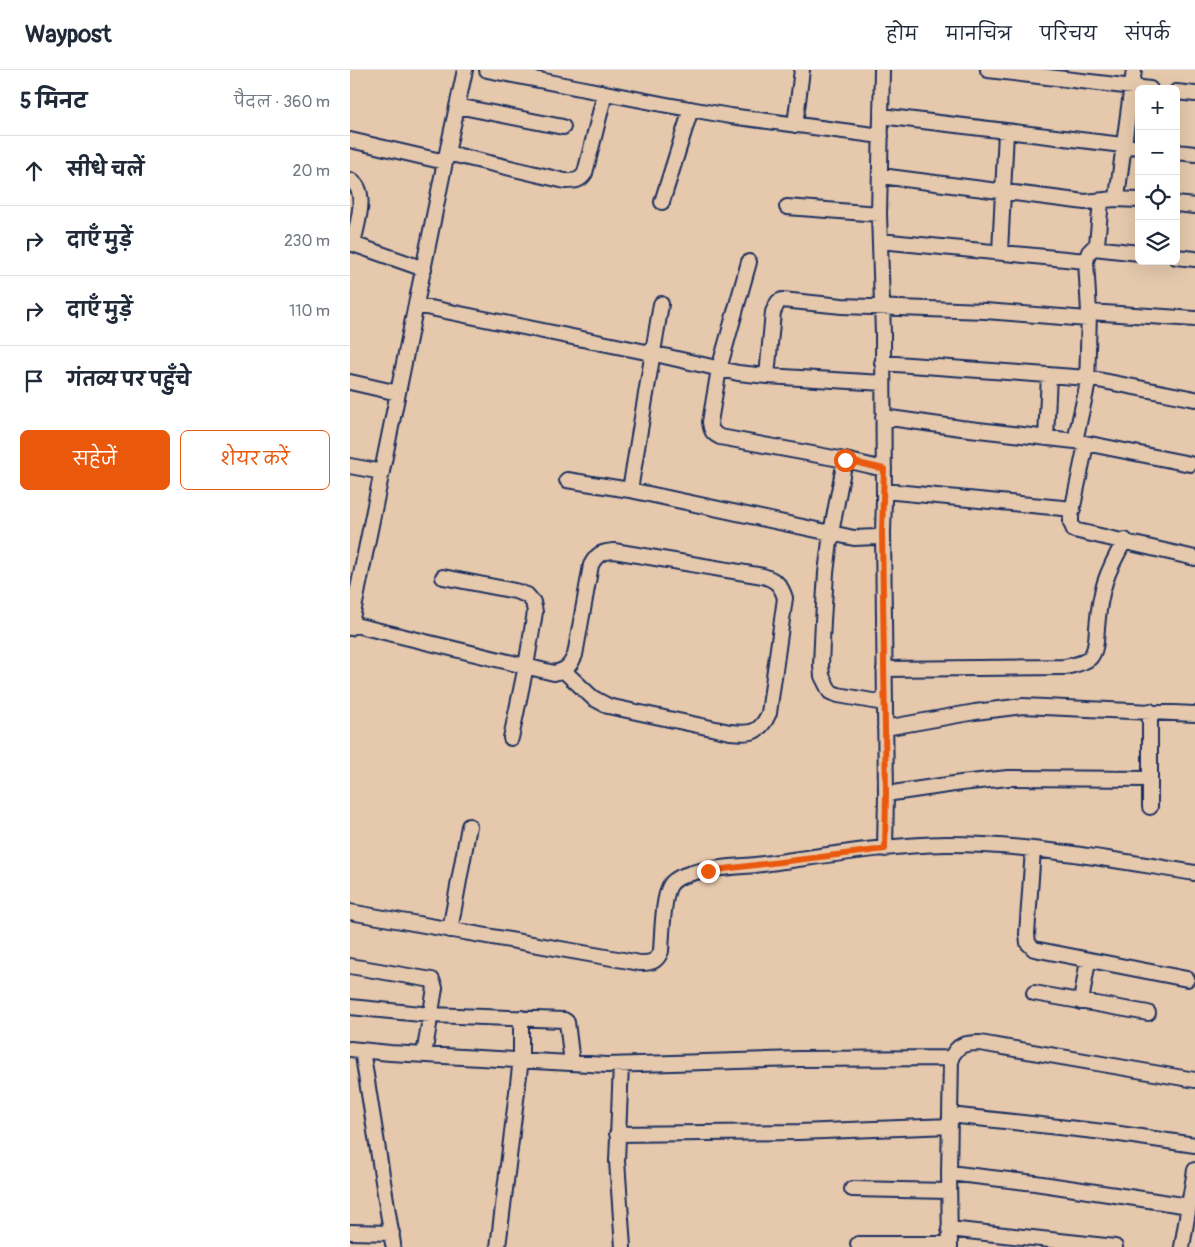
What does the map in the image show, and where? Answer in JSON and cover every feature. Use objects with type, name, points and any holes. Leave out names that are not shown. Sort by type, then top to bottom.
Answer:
[{"type":"street","points":[[465,70],[350,626],[554,673],[564,671],[570,666],[575,655],[591,565],[595,557],[602,552],[614,551],[763,576],[774,580],[782,588],[785,598],[769,713],[764,724],[756,730],[744,734],[608,706],[593,698],[564,671]]},
{"type":"street","points":[[487,70],[691,109],[881,136]]},
{"type":"street","points":[[795,125],[802,70]]},
{"type":"street","points":[[882,70],[879,214],[883,308],[884,491],[882,532],[886,794],[885,849]]},
{"type":"street","points":[[988,70],[1135,87]]},
{"type":"street","points":[[1115,199],[1132,146],[1132,87],[1134,70]]},
{"type":"street","points":[[1180,92],[1195,94]]},
{"type":"street","points":[[350,140],[565,181],[575,181],[581,179],[585,173],[605,93]]},
{"type":"street","points":[[457,106],[563,127]]},
{"type":"street","points":[[662,202],[691,109]]},
{"type":"street","points":[[881,116],[1132,146]]},
{"type":"street","points":[[1000,252],[1006,132]]},
{"type":"street","points":[[1180,152],[1195,154]]},
{"type":"street","points":[[880,176],[1085,202],[1115,199],[1135,200]]},
{"type":"street","points":[[350,180],[359,188],[361,198],[351,244],[424,269]]},
{"type":"street","points":[[1101,201],[1097,244],[1088,252],[1086,262],[1088,378],[1071,523],[1074,530],[1125,540],[1195,558]]},
{"type":"street","points":[[1180,204],[1195,206]]},
{"type":"street","points":[[787,207],[879,214]]},
{"type":"street","points":[[880,241],[1086,262]]},
{"type":"street","points":[[1094,248],[1135,253]]},
{"type":"street","points":[[1180,257],[1195,259]]},
{"type":"street","points":[[749,262],[719,369],[710,422],[711,430],[720,437],[884,469]]},
{"type":"street","points":[[767,376],[773,312],[778,302],[782,300],[883,308],[1195,319]]},
{"type":"street","points":[[630,490],[651,353],[661,304]]},
{"type":"street","points":[[416,305],[651,353],[719,369],[767,376],[883,383]]},
{"type":"street","points":[[882,363],[1088,378],[1195,399]]},
{"type":"street","points":[[1046,438],[1049,375]]},
{"type":"street","points":[[350,382],[398,393]]},
{"type":"street","points":[[884,417],[1080,443],[1190,464]]},
{"type":"street","points":[[845,460],[831,533],[823,622],[822,676],[830,692],[838,696],[884,703]]},
{"type":"street","points":[[350,466],[382,472]]},
{"type":"street","points":[[567,480],[630,490],[854,538],[876,537],[882,532]]},
{"type":"street","points":[[884,491],[1073,509]]},
{"type":"street","points":[[884,669],[1056,667],[1080,664],[1090,658],[1095,648],[1102,587],[1111,564],[1125,540]]},
{"type":"street","points":[[444,577],[515,591],[527,595],[533,602],[535,612],[511,738]]},
{"type":"street","points":[[885,728],[1023,706],[1195,714]]},
{"type":"street","points":[[1150,711],[1150,808]]},
{"type":"street","points":[[886,794],[1008,778],[1150,779]]},
{"type":"street","points":[[450,930],[470,826]]},
{"type":"street","points":[[350,912],[640,963],[650,963],[658,959],[661,950],[667,895],[671,884],[678,878],[708,871],[885,849],[948,844],[994,846],[1085,856],[1195,874]]},
{"type":"street","points":[[1032,850],[1027,934],[1028,943],[1034,949],[1187,979]]},
{"type":"street","points":[[1081,1002],[1088,960]]},
{"type":"street","points":[[350,966],[432,980],[435,988],[424,1055]]},
{"type":"street","points":[[1034,993],[1148,1013]]},
{"type":"street","points":[[350,1007],[568,1022],[572,1063]]},
{"type":"street","points":[[498,1247],[521,1059],[521,1018]]},
{"type":"street","points":[[858,1244],[950,1246],[951,1058],[955,1050],[967,1043],[980,1043],[1195,1080]]},
{"type":"street","points":[[350,1232],[393,1239],[356,1050],[572,1063],[621,1064],[799,1059],[951,1058]]},
{"type":"street","points":[[621,1064],[617,1134],[618,1182],[623,1247]]},
{"type":"street","points":[[617,1134],[799,1132],[950,1121],[1121,1134],[1195,1145]]},
{"type":"street","points":[[1182,1247],[1195,1170]]},
{"type":"street","points":[[949,1173],[1191,1198]]},
{"type":"street","points":[[852,1189],[949,1191]]},
{"type":"street","points":[[949,1229],[1115,1247]]},
{"type":"route","points":[[708,871],[885,849],[886,794],[882,532],[884,469],[845,460]]}]
